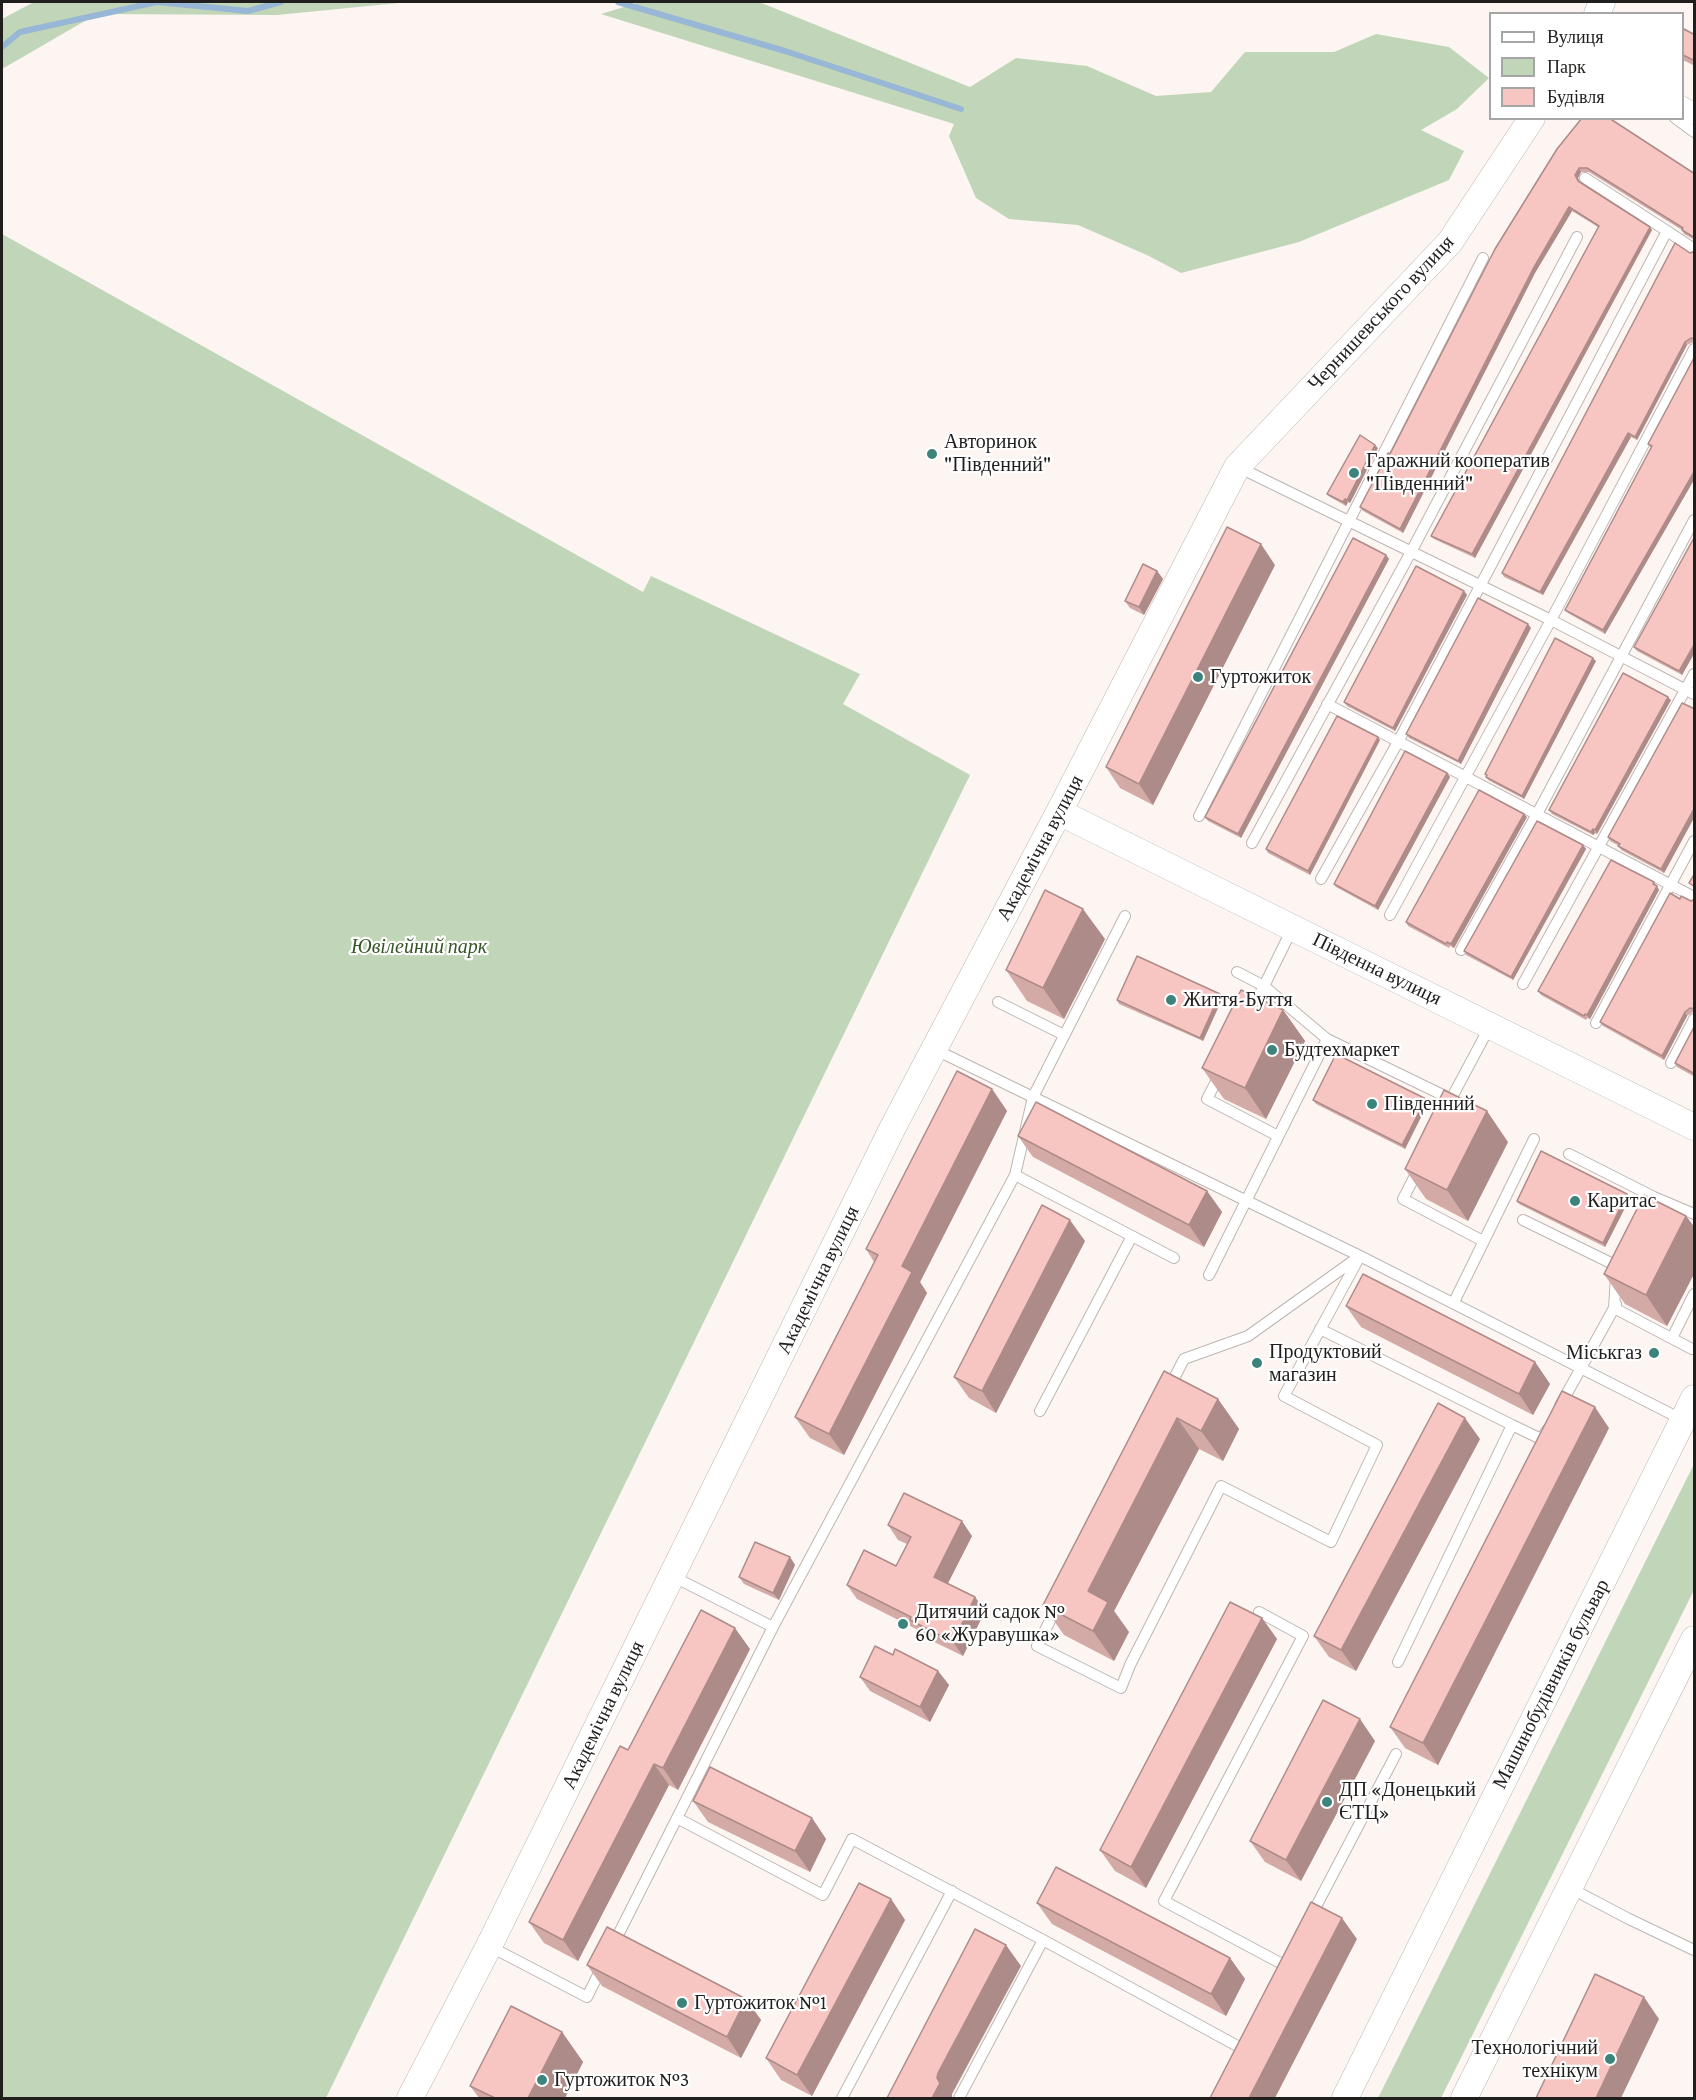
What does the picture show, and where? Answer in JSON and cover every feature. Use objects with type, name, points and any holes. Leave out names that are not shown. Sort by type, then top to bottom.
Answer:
[{"type":"street","name":"Чернишевського вулиця","points":[[1237,467],[1450,242],[1531,120]]},
{"type":"street","name":"Академічна вулиця","points":[[410,2098],[489,1946],[888,1138],[1237,467]]},
{"type":"street","name":"Південна вулиця","points":[[1059,812],[1695,1127]]},
{"type":"street","name":"Машинобудівників бульвар","points":[[1345,2098],[1689,1409]]},
{"type":"street","points":[[1464,2098],[1695,1640]]},
{"type":"lane","points":[[1677,120],[1695,132]]},
{"type":"lane","points":[[1585,178],[1695,249]]},
{"type":"lane","points":[[1321,879],[1398,742],[1667,231]]},
{"type":"lane","points":[[1252,843],[1411,552],[1577,237]]},
{"type":"lane","points":[[1198,816],[1484,258]]},
{"type":"lane","points":[[1390,915],[1695,349]]},
{"type":"lane","points":[[1237,467],[1551,620],[1690,691]]},
{"type":"lane","points":[[1461,950],[1695,520]]},
{"type":"lane","points":[[1523,984],[1599,847],[1690,691],[1695,674]]},
{"type":"lane","points":[[1327,704],[1695,897]]},
{"type":"lane","points":[[1596,1023],[1695,841]]},
{"type":"lane","points":[[489,1946],[587,1997],[773,1628],[1015,1175],[1034,1096],[1125,916]]},
{"type":"lane","points":[[1249,1016],[1293,927]]},
{"type":"lane","points":[[1237,972],[1264,986],[1327,1039],[1451,1099],[1490,1025]]},
{"type":"lane","points":[[998,1002],[1064,1035]]},
{"type":"lane","points":[[1671,1063],[1695,1019]]},
{"type":"lane","points":[[1209,1275],[1327,1039]]},
{"type":"lane","points":[[934,1049],[1454,1302],[1582,1368],[1689,1409]]},
{"type":"lane","points":[[1223,1067],[1207,1099],[1278,1136]]},
{"type":"lane","points":[[1454,1302],[1534,1139]]},
{"type":"lane","points":[[1569,1154],[1652,1202],[1668,1203],[1695,1215]]},
{"type":"lane","points":[[1424,1157],[1402,1199],[1483,1241]]},
{"type":"lane","points":[[1015,1175],[1174,1258]]},
{"type":"lane","points":[[1663,1213],[1668,1203]]},
{"type":"lane","points":[[1522,1220],[1617,1266]]},
{"type":"lane","points":[[1040,1411],[1132,1236]]},
{"type":"lane","points":[[1614,1308],[1617,1266],[1628,1246]]},
{"type":"lane","points":[[1360,1256],[1284,1396],[1377,1445],[1331,1542],[1221,1486],[1130,1665],[1121,1688],[1037,1646],[1184,1359],[1248,1336],[1360,1256]]},
{"type":"lane","points":[[1320,1329],[1541,1439],[1625,1287]]},
{"type":"lane","points":[[1672,1338],[1695,1294]]},
{"type":"lane","points":[[1614,1308],[1692,1349]]},
{"type":"lane","points":[[1398,1662],[1512,1425]]},
{"type":"lane","points":[[671,1576],[773,1628]]},
{"type":"lane","points":[[1259,1612],[1303,1636],[1164,1901],[1287,1960],[1279,1976]]},
{"type":"lane","points":[[1305,1926],[1396,1754]]},
{"type":"lane","points":[[677,1818],[823,1894],[852,1839],[1241,2048]]},
{"type":"lane","points":[[1570,1887],[1629,1919],[1695,1950]]},
{"type":"lane","points":[[842,2098],[952,1891]]},
{"type":"lane","points":[[959,2098],[1042,1940]]},
{"type":"green space","points":[[34,2],[409,2],[277,15],[97,14],[2,69],[2,19]]},
{"type":"green space","points":[[640,2],[759,2],[970,87],[1016,58],[1087,66],[1156,96],[1211,92],[1245,52],[1334,52],[1376,34],[1449,47],[1489,78],[1457,109],[1421,130],[1464,151],[1449,180],[1299,242],[1181,273],[1149,256],[1078,225],[1009,219],[976,198],[949,136],[954,124],[601,14]]},
{"type":"green space","name":"Ювілейний парк","points":[[2,234],[643,592],[651,576],[860,674],[843,704],[970,775],[326,2098],[2,2098]]},
{"type":"green space","points":[[1694,1464],[1694,1590],[1441,2098],[1378,2098]]},
{"type":"building","points":[[1684,29],[1695,35],[1695,61],[1684,56]]},
{"type":"building","points":[[1580,120],[1612,120],[1695,174],[1695,238],[1682,230],[1683,228],[1587,168],[1579,168],[1575,175],[1578,181],[1650,227],[1472,554],[1431,536],[1599,226],[1569,207],[1533,269],[1400,529],[1360,507],[1388,453],[1390,454],[1495,249],[1557,149]]},
{"type":"building","points":[[1675,243],[1690,253],[1695,251],[1695,339],[1691,338],[1685,342],[1635,437],[1628,433],[1540,592],[1502,573]]},
{"type":"building","points":[[1695,356],[1695,470],[1603,630],[1565,610],[1652,446],[1648,444]]},
{"type":"building","name":"Гаражний кооператив \"Південний\"","points":[[1360,435],[1375,445],[1347,500],[1343,502],[1327,494]]},
{"type":"building","points":[[1227,527],[1261,544],[1139,784],[1106,767]]},
{"type":"building","points":[[1695,536],[1695,643],[1679,671],[1634,647]]},
{"type":"building","points":[[1353,538],[1386,555],[1238,834],[1205,817]]},
{"type":"building","points":[[1143,564],[1157,571],[1139,607],[1125,601]]},
{"type":"building","points":[[1416,566],[1464,591],[1393,728],[1344,702]]},
{"type":"building","points":[[1478,598],[1528,624],[1458,761],[1406,734]]},
{"type":"building","points":[[1555,638],[1593,658],[1522,796],[1486,777],[1485,774]]},
{"type":"building","points":[[1623,673],[1668,697],[1595,830],[1591,832],[1549,810]]},
{"type":"building","points":[[1682,703],[1695,709],[1695,807],[1661,869],[1618,846],[1620,844],[1608,837]]},
{"type":"building","points":[[1337,716],[1378,737],[1308,871],[1266,849]]},
{"type":"building","points":[[1405,751],[1447,773],[1375,906],[1334,884]]},
{"type":"building","points":[[1479,790],[1524,814],[1451,944],[1447,942],[1446,944],[1406,922]]},
{"type":"building","points":[[1537,821],[1583,845],[1511,977],[1464,951]]},
{"type":"building","points":[[1611,860],[1654,882],[1653,884],[1657,886],[1587,1015],[1584,1016],[1538,991]]},
{"type":"building","points":[[1695,873],[1695,887],[1689,883]]},
{"type":"building","points":[[1045,890],[1083,909],[1043,988],[1006,970]]},
{"type":"building","points":[[1670,893],[1680,899],[1681,896],[1691,901],[1695,899],[1695,1009],[1690,1008],[1685,1012],[1662,1056],[1600,1022]]},
{"type":"building","name":"Життя-Буття","points":[[1137,956],[1220,994],[1200,1038],[1117,1000]]},
{"type":"building","points":[[1241,990],[1283,1010],[1245,1088],[1202,1068]]},
{"type":"building","points":[[1695,1025],[1695,1074],[1675,1063]]},
{"type":"building","name":"Південний","points":[[1336,1054],[1426,1099],[1402,1145],[1313,1100]]},
{"type":"building","points":[[957,1071],[992,1089],[902,1266],[912,1272],[829,1434],[795,1417],[878,1255],[866,1249]]},
{"type":"building","points":[[1444,1090],[1487,1111],[1447,1190],[1405,1169]]},
{"type":"building","points":[[1036,1102],[1207,1191],[1189,1225],[1018,1136]]},
{"type":"building","name":"Каритас","points":[[1541,1151],[1627,1194],[1603,1243],[1517,1201]]},
{"type":"building","points":[[1644,1195],[1686,1216],[1646,1295],[1604,1274]]},
{"type":"building","points":[[1042,1205],[1070,1220],[982,1391],[954,1377]]},
{"type":"building","points":[[1363,1274],[1535,1362],[1519,1394],[1346,1306]]},
{"type":"building","points":[[1164,1371],[1218,1399],[1201,1431],[1177,1418],[1088,1591],[1108,1602],[1093,1631],[1043,1605]]},
{"type":"building","points":[[1562,1391],[1595,1407],[1423,1743],[1390,1727]]},
{"type":"building","points":[[1438,1403],[1465,1418],[1341,1650],[1314,1636]]},
{"type":"building","points":[[904,1493],[962,1521],[934,1577],[975,1597],[953,1642],[910,1620],[911,1617],[847,1585],[864,1550],[896,1566],[911,1537],[888,1525]]},
{"type":"building","points":[[755,1542],[790,1557],[773,1593],[739,1577]]},
{"type":"building","points":[[1230,1602],[1262,1618],[1131,1867],[1100,1850]]},
{"type":"building","points":[[701,1610],[735,1628],[663,1768],[654,1764],[563,1940],[529,1922],[620,1746],[628,1750]]},
{"type":"building","points":[[875,1646],[893,1655],[895,1649],[938,1671],[920,1707],[860,1677]]},
{"type":"building","points":[[1323,1700],[1360,1719],[1286,1860],[1250,1841]]},
{"type":"building","points":[[710,1767],[812,1818],[795,1851],[693,1801]]},
{"type":"building","points":[[1056,1867],[1230,1958],[1211,1994],[1037,1903]]},
{"type":"building","points":[[859,1883],[891,1899],[797,2075],[766,2058]]},
{"type":"building","points":[[1311,1902],[1342,1918],[1249,2098],[1210,2098]]},
{"type":"building","name":"Гуртожиток №1","points":[[607,1927],[746,1999],[727,2037],[587,1965]]},
{"type":"building","points":[[975,1929],[1006,1945],[938,2073],[937,2078],[940,2083],[932,2098],[887,2098]]},
{"type":"building","points":[[1595,1974],[1644,1997],[1596,2098],[1536,2098]]},
{"type":"building","points":[[511,2006],[562,2032],[528,2098],[495,2098],[470,2086]]},
{"type":"waterway","points":[[157,2],[248,11],[281,2]]},
{"type":"waterway","points":[[2,47],[20,32],[157,2]]},
{"type":"waterway","points":[[618,2],[785,51],[961,109]]},
{"type":"place","name":"Авторинок \"Південний\"","points":[[932,454]]},
{"type":"place","name":"Гаражний кооператив \"Південний\"","points":[[1354,473]]},
{"type":"place","name":"Гуртожиток","points":[[1198,677]]},
{"type":"place","name":"Життя-Буття","points":[[1171,1000]]},
{"type":"place","name":"Будтехмаркет","points":[[1272,1050]]},
{"type":"place","name":"Південний","points":[[1372,1104]]},
{"type":"place","name":"Каритас","points":[[1575,1201]]},
{"type":"place","name":"Міськгаз","points":[[1654,1353]]},
{"type":"place","name":"Продуктовий магазин","points":[[1257,1363]]},
{"type":"place","name":"Дитячий садок № 60 «Журавушка»","points":[[903,1624]]},
{"type":"place","name":"ДП «Донецький ЄТЦ»","points":[[1327,1802]]},
{"type":"place","name":"Гуртожиток №1","points":[[682,2003]]},
{"type":"place","name":"Технологічний технікум","points":[[1610,2059]]},
{"type":"place","name":"Гуртожиток №3","points":[[542,2080]]}]
